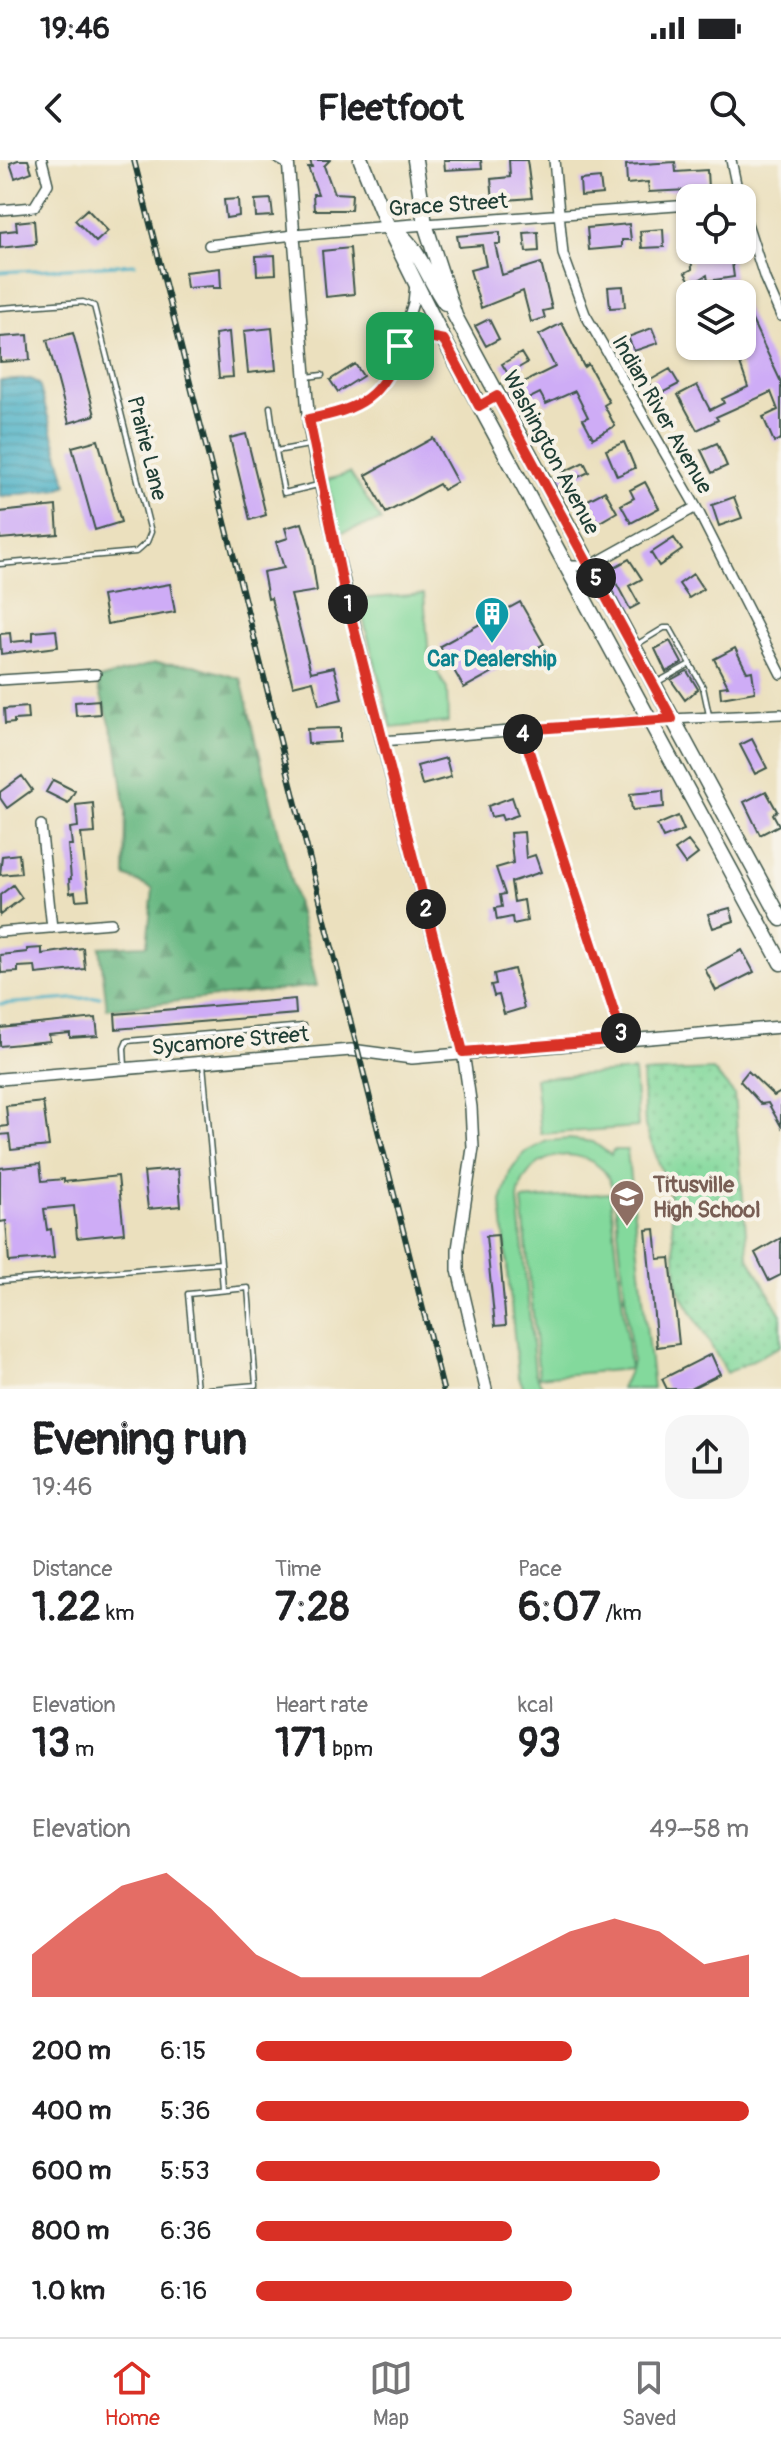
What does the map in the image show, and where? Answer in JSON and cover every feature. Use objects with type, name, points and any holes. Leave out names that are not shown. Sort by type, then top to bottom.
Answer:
[{"type":"main road","name":"Washington Avenue","points":[[361,160],[388,227],[444,340],[563,566],[781,963]]},
{"type":"main road","name":"Washington Avenue","points":[[415,160],[425,224],[455,316],[781,919]]},
{"type":"main road","points":[[388,227],[400,232],[408,241],[433,286],[455,316]]},
{"type":"main road","points":[[732,874],[752,864]]},
{"type":"street","points":[[0,210],[34,207],[48,184],[42,160]]},
{"type":"street","name":"Indian River Avenue","points":[[554,160],[563,254],[585,314],[696,507],[781,674]]},
{"type":"street","points":[[731,160],[736,184]]},
{"type":"street","points":[[288,164],[309,419],[321,485],[382,741],[463,1052],[473,1148],[458,1249],[458,1270],[486,1389]]},
{"type":"street","name":"Grace Street","points":[[209,245],[388,227],[676,206]]},
{"type":"street","points":[[756,251],[781,316]]},
{"type":"street","points":[[396,358],[413,303],[415,284]]},
{"type":"street","points":[[400,346],[423,336],[444,340]]},
{"type":"street","points":[[479,406],[497,396]]},
{"type":"street","points":[[563,566],[590,566],[696,507]]},
{"type":"street","points":[[0,680],[96,674]]},
{"type":"street","points":[[382,741],[649,720],[781,714]]},
{"type":"street","points":[[522,730],[623,1039]]},
{"type":"street","points":[[41,825],[52,928]]},
{"type":"street","points":[[0,932],[111,923]]},
{"type":"street","name":"Sycamore Street","points":[[0,1079],[351,1050],[412,1058],[781,1027]]},
{"type":"lane","points":[[275,160],[288,164]]},
{"type":"lane","name":"Prairie Lane","points":[[0,308],[83,302],[94,306],[151,532],[147,542],[136,552],[0,564]]},
{"type":"lane","points":[[309,419],[338,413],[363,402],[379,389],[396,358]]},
{"type":"lane","points":[[305,378],[322,375]]},
{"type":"lane","points":[[270,407],[284,493],[321,485]]},
{"type":"lane","points":[[276,451],[313,444]]},
{"type":"lane","points":[[633,647],[664,628],[670,628],[707,700],[709,717]]},
{"type":"lane","points":[[654,685],[691,664]]},
{"type":"lane","points":[[125,1069],[124,1048],[127,1041],[304,1026]]},
{"type":"lane","points":[[203,1063],[223,1290]]},
{"type":"lane","points":[[0,1281],[221,1263]]},
{"type":"lane","points":[[197,1389],[188,1294],[248,1288],[256,1385],[209,1389]]},
{"type":"green space","points":[[350,473],[381,521],[339,533],[327,480]]},
{"type":"green space","points":[[424,594],[429,658],[447,689],[448,722],[392,728],[358,599]]},
{"type":"green space","points":[[155,663],[194,665],[241,679],[317,986],[107,1009],[100,947],[147,945],[153,889],[125,876],[126,811],[116,741],[96,680]]},
{"type":"green space","points":[[713,1070],[734,1094],[748,1256],[781,1315],[781,1346],[727,1373],[678,1289],[669,1190],[645,1126],[642,1073]]},
{"type":"green space","points":[[634,1071],[638,1127],[541,1134],[535,1078]]},
{"type":"green space","points":[[569,1139],[593,1142],[611,1155],[613,1150],[627,1150],[653,1389],[621,1389],[632,1361],[614,1192],[603,1170],[577,1156],[564,1155],[538,1164],[522,1185],[518,1199],[535,1373],[544,1389],[524,1389],[518,1375],[501,1202],[510,1172],[524,1153],[547,1141]]},
{"type":"green space","points":[[610,1193],[630,1369],[539,1377],[522,1200]]},
{"type":"water","points":[[31,379],[39,384],[67,485],[59,489],[0,497],[0,381]]},
{"type":"building","points":[[28,160],[32,172],[15,178],[10,163]]},
{"type":"building","points":[[310,160],[330,160],[324,166],[334,193],[352,194],[351,210],[314,210],[313,194],[318,194],[308,167],[312,167]]},
{"type":"building","points":[[444,160],[481,160],[482,168],[445,170]]},
{"type":"building","points":[[509,160],[527,160],[532,198],[493,201],[491,179],[510,177]]},
{"type":"building","points":[[675,162],[676,172],[707,170],[708,184],[676,184],[676,191],[649,192],[648,182],[627,184],[626,165]]},
{"type":"building","points":[[600,178],[602,194],[581,196],[580,180]]},
{"type":"building","points":[[238,199],[239,216],[226,218],[224,200]]},
{"type":"building","points":[[271,199],[273,216],[256,217],[255,200]]},
{"type":"building","points":[[87,209],[108,231],[96,242],[75,220]]},
{"type":"building","points":[[34,220],[36,244],[0,248],[0,232],[17,230],[16,222]]},
{"type":"building","points":[[629,224],[631,240],[622,240],[622,247],[589,250],[587,228]]},
{"type":"building","points":[[663,229],[664,247],[642,248],[640,231]]},
{"type":"building","points":[[500,232],[500,244],[495,244],[502,275],[541,263],[552,309],[543,311],[545,318],[531,322],[523,291],[481,308],[470,270],[486,266],[482,245],[459,247],[457,236]]},
{"type":"building","points":[[538,232],[539,251],[526,252],[524,233]]},
{"type":"building","points":[[350,248],[354,294],[326,297],[322,251]]},
{"type":"building","points":[[275,255],[276,274],[257,275],[256,256]]},
{"type":"building","points":[[692,264],[732,264],[734,277],[708,280],[707,275],[699,280],[689,280],[685,273],[692,269]]},
{"type":"building","points":[[220,268],[221,288],[187,288],[185,272]]},
{"type":"building","points":[[623,286],[625,307],[610,308],[608,287]]},
{"type":"building","points":[[489,319],[499,339],[486,346],[475,326]]},
{"type":"building","points":[[562,323],[584,367],[588,364],[609,402],[604,405],[615,426],[593,438],[583,419],[588,417],[575,391],[546,404],[540,393],[520,403],[512,388],[555,367],[539,335]]},
{"type":"building","points":[[272,328],[276,370],[248,373],[244,331]]},
{"type":"building","points":[[652,328],[658,343],[634,351],[628,337]]},
{"type":"building","points":[[756,329],[781,382],[781,439],[774,442],[763,417],[778,410],[771,392],[716,417],[718,420],[697,430],[678,395],[697,385],[710,410],[724,403],[722,399],[748,387],[739,360],[756,360]]},
{"type":"building","points":[[229,332],[233,377],[219,378],[215,334]]},
{"type":"building","points":[[73,333],[95,415],[69,423],[47,340]]},
{"type":"building","points":[[28,335],[30,360],[0,362],[0,337]]},
{"type":"building","points":[[521,353],[527,363],[508,374],[502,364]]},
{"type":"building","points":[[355,364],[363,376],[338,392],[330,380]]},
{"type":"building","points":[[670,369],[679,384],[658,395],[649,381]]},
{"type":"building","points":[[246,434],[266,515],[250,520],[230,438]]},
{"type":"building","points":[[433,438],[457,482],[443,490],[439,484],[386,513],[366,475]]},
{"type":"building","points":[[98,440],[121,522],[95,530],[72,447]]},
{"type":"building","points":[[624,442],[635,468],[617,476],[606,450]]},
{"type":"building","points":[[717,443],[727,466],[712,473],[701,450]]},
{"type":"building","points":[[584,462],[589,472],[562,485],[557,475]]},
{"type":"building","points":[[645,482],[659,508],[631,523],[621,505],[634,498],[630,490]]},
{"type":"building","points":[[605,491],[617,512],[598,523],[586,501]]},
{"type":"building","points":[[734,497],[742,518],[719,526],[712,505]]},
{"type":"building","points":[[56,506],[58,534],[0,539],[0,512]]},
{"type":"building","points":[[302,523],[311,551],[317,591],[291,595],[311,672],[334,667],[342,699],[319,705],[313,681],[293,686],[263,572],[284,568],[276,542],[288,538],[285,528]]},
{"type":"building","points":[[674,538],[682,550],[659,566],[651,553]]},
{"type":"building","points":[[629,559],[642,579],[629,586],[639,604],[630,609],[609,570]]},
{"type":"building","points":[[693,574],[703,589],[689,598],[679,584]]},
{"type":"building","points":[[170,584],[175,612],[107,624],[102,596]]},
{"type":"building","name":"Car Dealership","points":[[520,602],[544,644],[464,688],[440,646]]},
{"type":"building","points":[[56,630],[58,647],[1,654],[0,634],[10,633],[11,642],[33,640],[33,632]]},
{"type":"building","points":[[670,641],[682,663],[666,672],[655,649]]},
{"type":"building","points":[[735,648],[747,672],[752,671],[755,692],[721,698],[720,687],[728,686],[714,659]]},
{"type":"building","points":[[687,671],[698,689],[685,700],[671,680]]},
{"type":"building","points":[[99,700],[100,714],[76,716],[75,702]]},
{"type":"building","points":[[27,707],[28,719],[5,724],[4,709]]},
{"type":"building","points":[[340,728],[340,742],[308,744],[307,729]]},
{"type":"building","points":[[752,739],[767,768],[755,774],[740,745]]},
{"type":"building","points":[[446,758],[451,777],[422,785],[417,766]]},
{"type":"building","points":[[22,776],[32,790],[7,808],[0,798],[0,792]]},
{"type":"building","points":[[53,780],[75,791],[68,803],[46,792]]},
{"type":"building","points":[[663,791],[664,807],[632,810],[630,794]]},
{"type":"building","points":[[766,791],[777,811],[773,814],[779,825],[760,835],[744,802]]},
{"type":"building","points":[[512,797],[518,815],[503,820],[501,815],[491,817],[488,806]]},
{"type":"building","points":[[93,803],[95,833],[81,834],[89,899],[76,900],[75,892],[70,893],[70,828],[78,827],[76,805]]},
{"type":"building","points":[[678,816],[684,830],[663,838],[657,825]]},
{"type":"building","points":[[524,832],[526,858],[535,855],[541,872],[511,882],[514,902],[524,900],[527,921],[513,924],[512,917],[497,920],[495,908],[502,907],[500,895],[505,894],[496,868],[513,863],[510,833]]},
{"type":"building","points":[[688,841],[698,854],[685,864],[675,850]]},
{"type":"building","points":[[19,854],[21,873],[0,875],[2,856]]},
{"type":"building","points":[[13,885],[22,898],[0,915],[0,895]]},
{"type":"building","points":[[730,908],[734,921],[713,928],[708,914]]},
{"type":"building","points":[[42,948],[42,954],[83,948],[85,969],[36,974],[35,966],[18,967],[18,972],[1,973],[0,955]]},
{"type":"building","points":[[742,950],[754,972],[716,991],[705,969]]},
{"type":"building","points":[[514,969],[524,1008],[504,1014],[499,995],[494,996],[491,985],[496,984],[494,974]]},
{"type":"building","points":[[295,999],[296,1014],[116,1029],[115,1014]]},
{"type":"building","points":[[96,1018],[98,1036],[70,1038],[70,1033],[49,1035],[50,1041],[0,1046],[0,1028]]},
{"type":"building","points":[[748,1071],[774,1096],[781,1092],[781,1126],[768,1103],[761,1104],[740,1081]]},
{"type":"building","points":[[43,1102],[49,1146],[11,1150],[9,1134],[0,1135],[0,1127],[8,1126],[6,1106]]},
{"type":"building","points":[[40,1164],[42,1181],[64,1179],[64,1182],[118,1176],[124,1233],[77,1238],[74,1206],[44,1209],[47,1230],[51,1229],[54,1258],[9,1262],[6,1221],[0,1222],[0,1168]]},
{"type":"building","points":[[178,1169],[181,1206],[148,1209],[144,1172]]},
{"type":"building","points":[[655,1229],[658,1259],[670,1258],[679,1344],[657,1347],[646,1230]]},
{"type":"building","points":[[498,1235],[506,1325],[495,1326],[486,1236]]},
{"type":"building","points":[[781,1238],[781,1275],[769,1281],[755,1253]]},
{"type":"building","points":[[711,1354],[720,1374],[690,1389],[667,1389],[662,1379]]},
{"type":"waterway","points":[[0,272],[135,264]]},
{"type":"waterway","points":[[0,1004],[100,997]]},
{"type":"railway","points":[[134,160],[443,1389]]},
{"type":"place","name":"Car Dealership","points":[[492,645]]},
{"type":"place","name":"Titusville High School","points":[[627,1228]]},
{"type":"route","points":[[423,336],[444,340],[479,406],[497,396],[672,719],[522,730],[623,1039],[463,1052],[332,541],[309,419],[338,413],[363,402],[379,389],[400,346],[423,336]]}]
